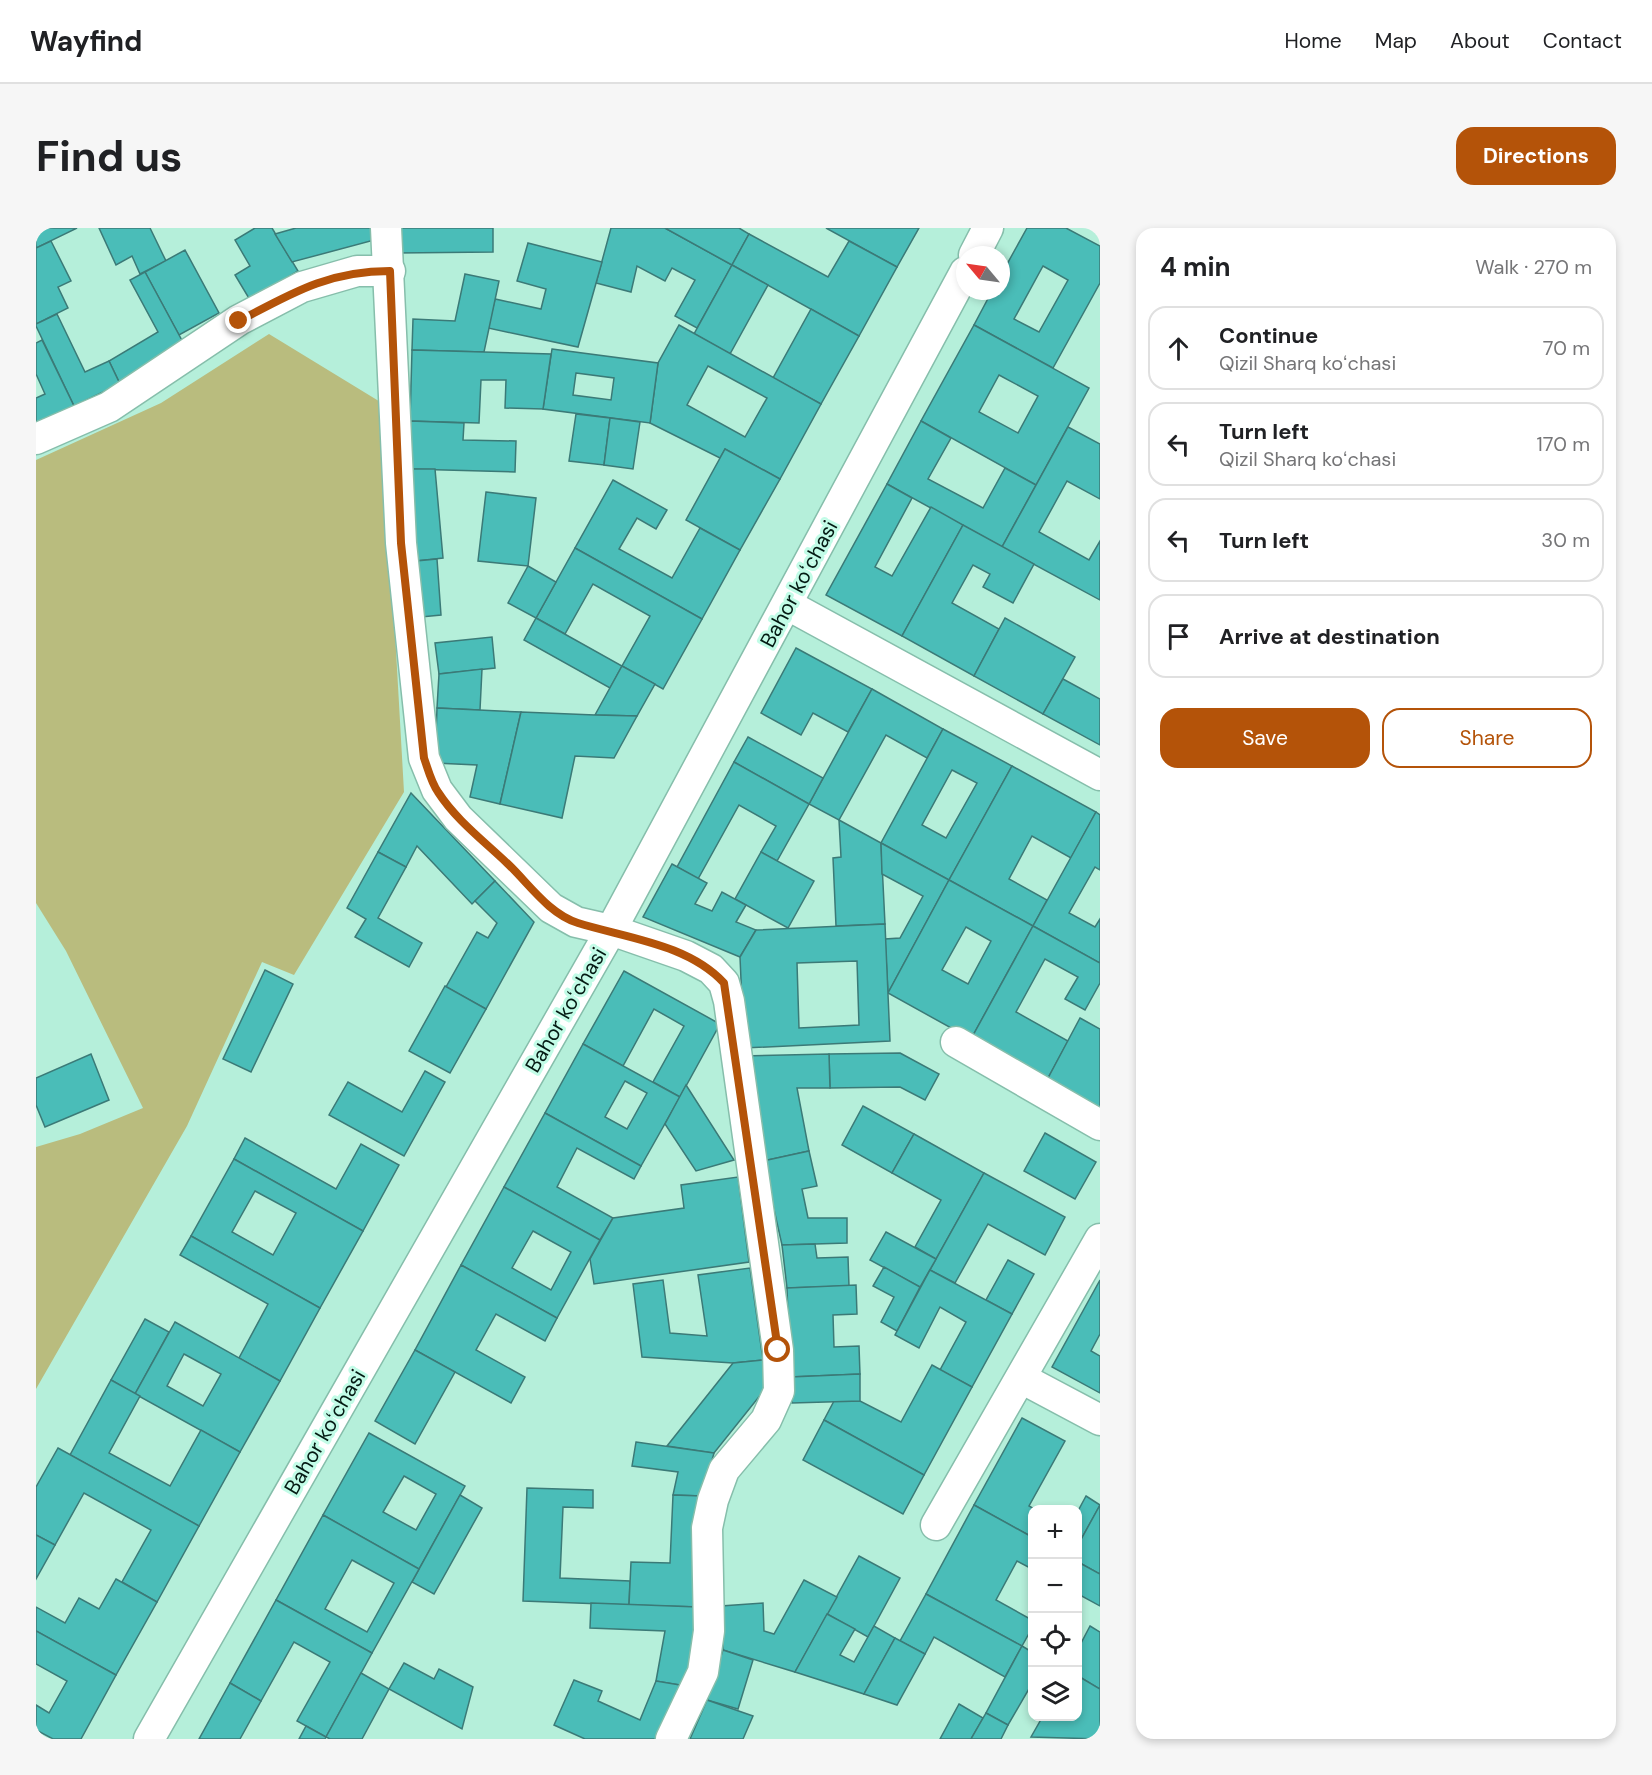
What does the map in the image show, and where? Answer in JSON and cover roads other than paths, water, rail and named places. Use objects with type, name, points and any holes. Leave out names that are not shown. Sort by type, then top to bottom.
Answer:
[{"type":"street","points":[[386,228],[390,271],[401,543],[424,758],[437,790],[458,818],[551,908],[576,922],[611,930],[686,956],[711,969],[724,983],[778,1350],[779,1391],[766,1420],[724,1470],[713,1500],[708,1528],[709,1631],[703,1672],[671,1739]]},
{"type":"street","points":[[979,246],[988,228]]},
{"type":"street","points":[[36,439],[109,407],[239,321],[302,287],[357,271],[390,271]]},
{"type":"street","name":"Bahor koʻchasi","points":[[149,1739],[611,930],[788,605],[956,289]]},
{"type":"street","points":[[788,605],[1100,775]]},
{"type":"street","points":[[956,1042],[1100,1125]]},
{"type":"street","points":[[936,1525],[1100,1239]]},
{"type":"street","points":[[1021,1378],[1100,1420]]}]
